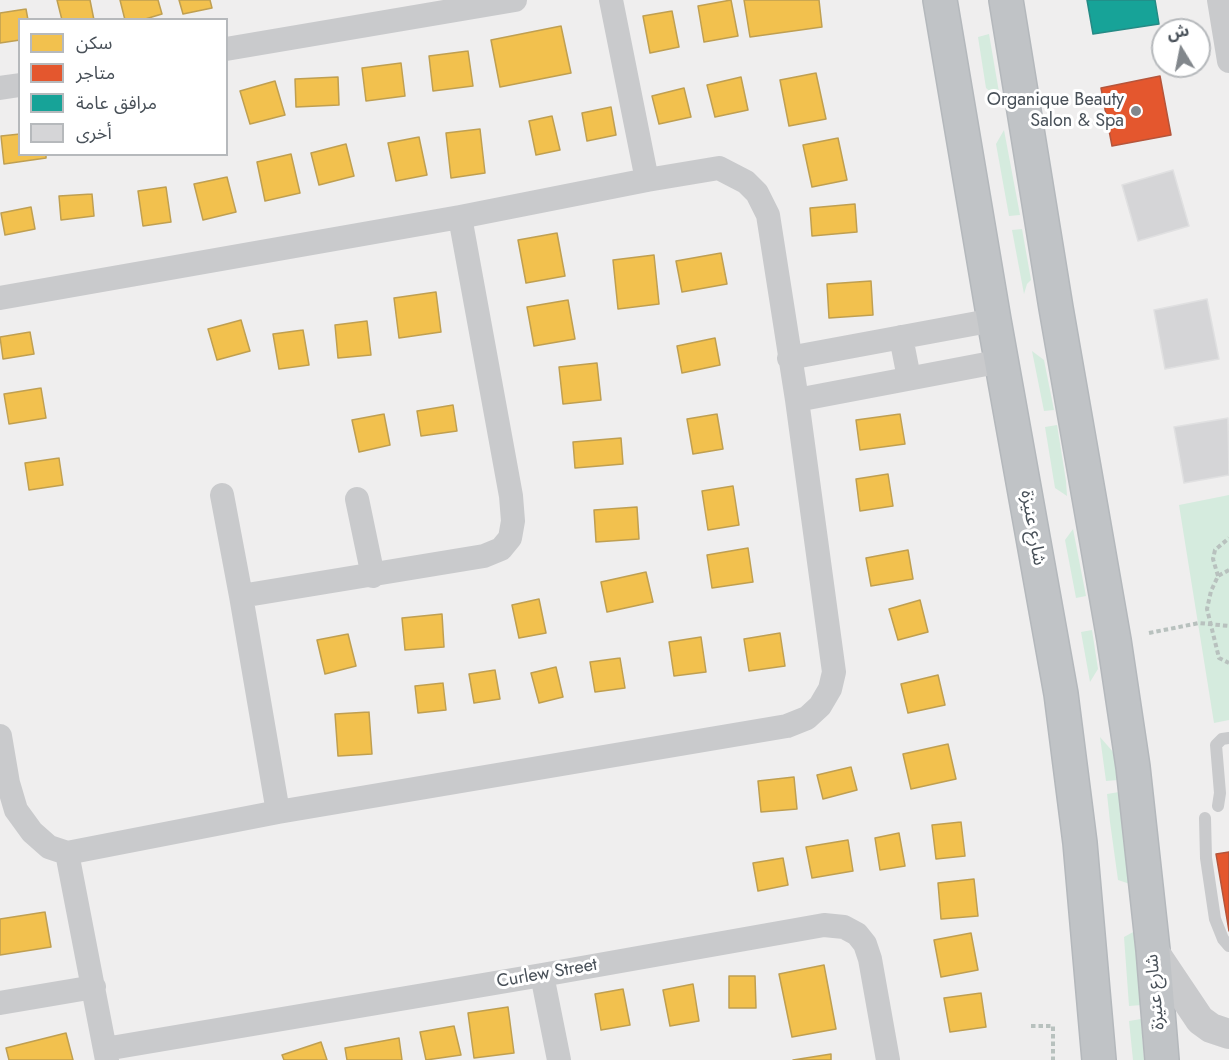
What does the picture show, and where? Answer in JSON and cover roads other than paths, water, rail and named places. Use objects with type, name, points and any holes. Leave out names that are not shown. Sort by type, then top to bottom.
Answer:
[{"type":"highway","name":"شارع عنيزة","points":[[940,0],[1061,694],[1080,843],[1099,1060]]},
{"type":"highway","name":"شارع عنيزة","points":[[1006,0],[1056,308],[1114,640],[1133,767],[1153,950],[1162,1060]]},
{"type":"street","points":[[228,49],[515,0]]},
{"type":"street","points":[[611,0],[647,180]]},
{"type":"street","points":[[1219,0],[1229,61]]},
{"type":"street","points":[[0,88],[18,85]]},
{"type":"street","points":[[0,298],[460,217],[718,168],[746,182],[757,193],[768,215],[797,400],[834,672],[830,689],[820,706],[807,718],[787,726],[278,812],[67,853],[49,847],[40,840],[16,810],[8,783],[0,736]]},
{"type":"street","points":[[241,597],[484,556],[501,549],[510,538],[513,521],[511,496],[460,217]]},
{"type":"street","points":[[789,358],[994,320]]},
{"type":"street","points":[[901,337],[909,378]]},
{"type":"street","points":[[797,400],[1002,361]]},
{"type":"street","points":[[222,495],[278,812]]},
{"type":"street","points":[[357,499],[373,576]]},
{"type":"street","points":[[67,853],[106,1055]]},
{"type":"street","name":"Curlew Street","points":[[106,1055],[824,925],[844,927],[857,934],[865,944],[888,1060]]},
{"type":"street","points":[[1153,950],[1200,1020],[1211,1028],[1229,1034]]},
{"type":"street","points":[[542,975],[559,1060]]},
{"type":"street","points":[[0,1003],[94,987]]},
{"type":"lane","points":[[1218,806],[1220,793],[1216,745],[1218,741],[1229,738]]},
{"type":"lane","points":[[1205,818],[1206,858],[1213,909],[1223,939],[1229,946]]},
{"type":"place","name":"Organique Beauty Salon & Spa","points":[[1136,111]]}]
